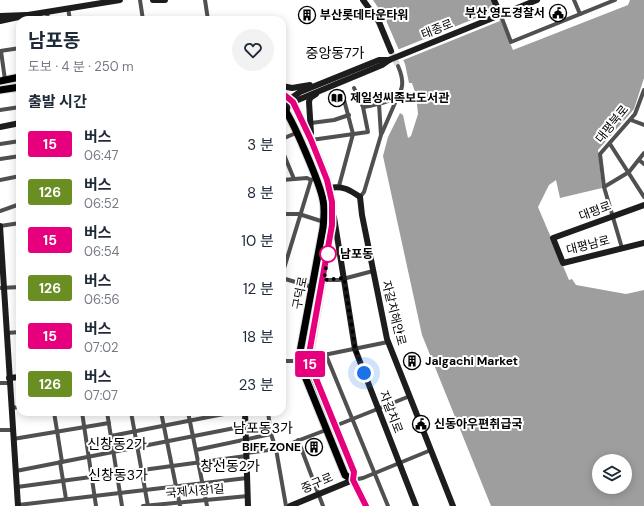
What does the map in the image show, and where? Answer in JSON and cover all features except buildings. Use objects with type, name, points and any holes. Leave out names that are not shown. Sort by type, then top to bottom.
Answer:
[{"type":"main road","points":[[23,16],[118,0]]},
{"type":"main road","points":[[153,0],[165,0]]},
{"type":"main road","points":[[363,0],[379,22],[391,51]]},
{"type":"main road","points":[[494,0],[503,15]]},
{"type":"main road","name":"태종로","points":[[287,104],[382,66],[389,60],[537,0]]},
{"type":"main road","points":[[0,12],[28,15]]},
{"type":"main road","points":[[0,16],[18,14]]},
{"type":"main road","points":[[0,21],[16,18]]},
{"type":"main road","name":"태종로","points":[[287,104],[300,92],[379,60],[389,60]]},
{"type":"main road","points":[[3,80],[16,78]]},
{"type":"main road","points":[[286,87],[292,88],[318,85]]},
{"type":"main road","points":[[0,90],[16,88]]},
{"type":"main road","points":[[311,137],[310,98],[324,88]]},
{"type":"main road","name":"구덕로","points":[[287,104],[296,133],[323,202],[324,222],[300,360],[326,430],[345,475],[353,480],[366,506]]},
{"type":"main road","name":"구덕로","points":[[287,104],[311,137],[329,188],[333,213],[324,280],[309,358],[312,372],[354,472],[353,480]]},
{"type":"main road","points":[[0,126],[16,124]]},
{"type":"main road","points":[[329,188],[339,186],[351,190],[360,197]]},
{"type":"main road","name":"자갈치해안로","points":[[360,197],[362,215],[388,342],[453,506]]},
{"type":"main road","name":"대평로","points":[[553,238],[644,205]]},
{"type":"main road","name":"자갈치로","points":[[333,213],[355,348],[416,506]]},
{"type":"main road","points":[[0,226],[2,288],[7,333],[18,506]]},
{"type":"main road","name":"대평남로","points":[[553,238],[563,263],[644,243]]},
{"type":"main road","points":[[9,380],[16,378]]},
{"type":"main road","points":[[245,416],[248,506]]},
{"type":"main road","name":"중구로","points":[[290,506],[353,480]]},
{"type":"street","points":[[140,0],[142,16]]},
{"type":"street","points":[[206,0],[208,16]]},
{"type":"street","points":[[574,0],[580,14]]},
{"type":"street","points":[[503,15],[511,42],[615,0]]},
{"type":"street","points":[[68,8],[69,16]]},
{"type":"street","points":[[47,12],[48,16]]},
{"type":"street","points":[[3,80],[0,51],[16,49]]},
{"type":"street","points":[[360,197],[364,192],[381,135],[398,96],[403,89],[403,82],[398,66]]},
{"type":"street","points":[[311,137],[368,132],[363,107],[354,88]]},
{"type":"street","name":"대평북로","points":[[622,248],[604,187],[600,154],[631,120],[635,114],[644,90]]},
{"type":"street","points":[[339,186],[354,134],[342,92]]},
{"type":"street","points":[[363,107],[379,104],[398,96]]},
{"type":"street","points":[[379,104],[381,135]]},
{"type":"street","points":[[0,110],[16,108]]},
{"type":"street","points":[[311,123],[334,120],[349,115]]},
{"type":"street","points":[[631,120],[644,125]]},
{"type":"street","points":[[286,137],[296,133]]},
{"type":"street","points":[[0,144],[16,142]]},
{"type":"street","points":[[610,144],[644,197]]},
{"type":"street","points":[[604,187],[629,172],[644,153]]},
{"type":"street","points":[[0,159],[16,157]]},
{"type":"street","points":[[286,160],[294,179]]},
{"type":"street","points":[[639,160],[644,164]]},
{"type":"street","points":[[0,180],[16,177]]},
{"type":"street","points":[[286,180],[313,179],[299,214],[286,260]]},
{"type":"street","points":[[0,211],[16,205]]},
{"type":"street","points":[[286,214],[299,214],[324,222]]},
{"type":"street","points":[[0,226],[16,224]]},
{"type":"street","points":[[324,280],[344,278],[373,271]]},
{"type":"street","points":[[286,279],[312,287]]},
{"type":"street","points":[[2,288],[16,287]]},
{"type":"street","points":[[7,333],[16,332]]},
{"type":"street","points":[[309,358],[388,342]]},
{"type":"street","points":[[326,355],[388,506]]},
{"type":"street","points":[[286,361],[300,360]]},
{"type":"street","points":[[0,383],[9,380]]},
{"type":"street","points":[[335,426],[410,396]]},
{"type":"street","points":[[11,408],[16,407]]},
{"type":"street","points":[[55,416],[66,499]]},
{"type":"street","points":[[82,416],[90,456],[96,506]]},
{"type":"street","points":[[108,416],[122,506]]},
{"type":"street","points":[[131,416],[138,447],[148,506]]},
{"type":"street","points":[[162,416],[180,504]]},
{"type":"street","points":[[189,416],[207,506]]},
{"type":"street","points":[[111,436],[205,416]]},
{"type":"street","points":[[269,416],[286,506]]},
{"type":"street","points":[[13,439],[57,433],[109,423]]},
{"type":"street","points":[[16,470],[246,426]]},
{"type":"street","points":[[0,430],[13,430]]},
{"type":"street","points":[[17,487],[64,482],[198,463],[276,449],[326,430]]},
{"type":"street","points":[[196,450],[271,434]]},
{"type":"street","points":[[298,440],[323,506]]},
{"type":"street","points":[[353,480],[375,474],[431,450]]},
{"type":"street","points":[[18,506],[247,478]]},
{"type":"street","name":"국제시장1길","points":[[143,506],[180,504],[248,496]]},
{"type":"shaded area","points":[[373,0],[492,0],[513,50],[628,5],[630,0],[644,0],[644,78],[634,109],[598,150],[602,188],[560,198],[556,180],[549,185],[538,207],[569,280],[572,279],[576,285],[626,294],[644,290],[644,506],[491,506],[422,335],[383,156],[388,137],[400,113],[403,115],[408,138],[411,136],[418,114],[416,95],[412,83],[409,83],[405,64],[385,18]]},
{"type":"pier","points":[[496,10],[500,21],[401,61],[397,50]]},
{"type":"tunnel","points":[[391,51],[398,66]]},
{"type":"bus line","name":"15","points":[[286,96],[293,102],[311,140],[327,180],[331,193],[333,209],[324,280],[309,354],[310,364],[354,472],[353,480],[366,506]]},
{"type":"place","name":"부산 영도경찰서","points":[[558,13]]},
{"type":"place","name":"부산롯데타운타워","points":[[307,15]]},
{"type":"place","name":"제일성씨족보도서관","points":[[337,98]]},
{"type":"place","name":"남포동","points":[[328,254]]},
{"type":"place","name":"Jalgachi Market","points":[[412,361]]},
{"type":"place","name":"신동아우편취급국","points":[[421,424]]},
{"type":"place","name":"BIFF ZONE","points":[[314,447]]},
{"type":"district","name":"중앙동7가","points":[[335,53]]},
{"type":"district","name":"남포동3가","points":[[263,428]]},
{"type":"district","name":"신창동2가","points":[[117,444]]},
{"type":"district","name":"창선동2가","points":[[230,466]]},
{"type":"district","name":"신창동3가","points":[[118,475]]},
{"type":"route","points":[[328,254],[324,280],[339,280],[344,278],[355,348],[364,373]]}]
